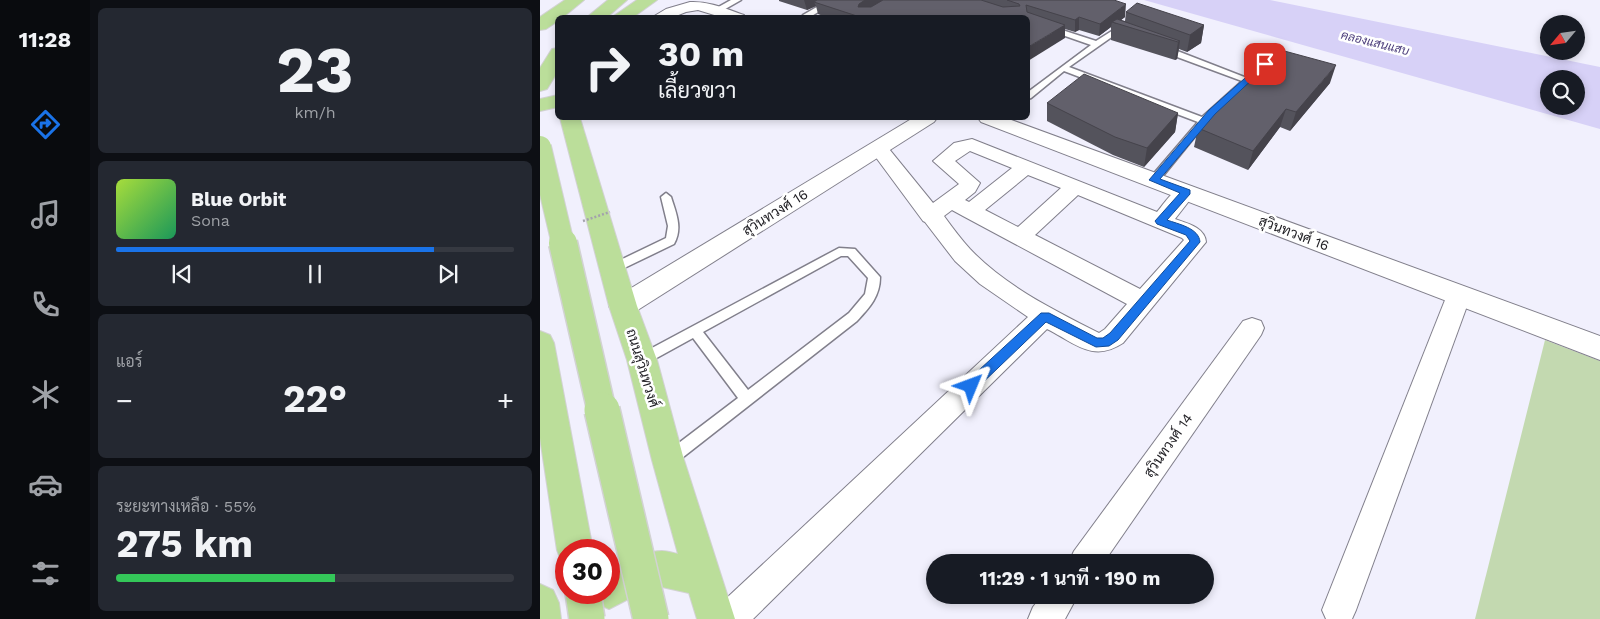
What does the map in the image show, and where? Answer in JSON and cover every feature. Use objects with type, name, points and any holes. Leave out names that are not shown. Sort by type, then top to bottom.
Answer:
[{"type":"highway","points":[[540,25],[576,0]]},
{"type":"highway","points":[[574,15],[597,0]]},
{"type":"highway","points":[[598,15],[619,0]]},
{"type":"highway","points":[[625,15],[649,0]]},
{"type":"highway","points":[[540,41],[555,28]]},
{"type":"highway","points":[[540,85],[555,58]]},
{"type":"highway","points":[[540,90],[555,87]]},
{"type":"highway","points":[[540,105],[555,102]]},
{"type":"highway","name":"ถนนสุวินทวงศ์","points":[[571,120],[612,269],[642,360],[668,460],[716,619]]},
{"type":"highway","points":[[540,147],[651,619]]},
{"type":"highway","points":[[540,343],[573,539]]},
{"type":"highway","points":[[620,584],[633,576],[662,569],[704,578]]},
{"type":"highway","points":[[540,603],[542,619]]},
{"type":"highway","points":[[585,604],[587,619]]},
{"type":"highway","points":[[579,619],[593,604]]},
{"type":"street","points":[[665,15],[690,5],[697,5],[730,15]]},
{"type":"street","name":"สุวินทวงศ์ 16","points":[[623,306],[925,120]]},
{"type":"street","name":"สุวินทวงศ์ 16","points":[[998,120],[1600,348]]},
{"type":"street","points":[[878,148],[930,216],[976,268],[1045,316],[1096,343],[1105,342],[1114,336],[1195,242],[1190,233],[972,145],[961,147],[943,161],[970,183],[960,206]]},
{"type":"street","points":[[930,216],[960,206],[1026,167]]},
{"type":"street","points":[[1020,237],[1075,187]]},
{"type":"street","points":[[1160,221],[1186,192]]},
{"type":"street","points":[[960,206],[1144,302]]},
{"type":"street","points":[[1339,610],[1459,295]]},
{"type":"street","points":[[730,619],[1045,316]]},
{"type":"street","name":"สุวินทวงศ์ 14","points":[[1091,554],[1252,328]]},
{"type":"street","points":[[1045,619],[1056,604]]},
{"type":"lane","points":[[717,10],[737,0]]},
{"type":"lane","points":[[807,15],[834,0]]},
{"type":"lane","points":[[1030,22],[1097,44]]},
{"type":"lane","points":[[1030,94],[1063,68],[1118,29],[1133,37]]},
{"type":"lane","points":[[1154,180],[1204,121],[1251,77],[1159,47]]},
{"type":"lane","points":[[1063,68],[1204,121]]},
{"type":"lane","points":[[612,269],[673,238],[674,230],[666,197]]},
{"type":"lane","points":[[642,360],[839,252],[851,252],[874,277],[874,289],[868,302],[854,317],[668,460]]},
{"type":"lane","points":[[696,331],[747,399]]},
{"type":"green space","points":[[1545,340],[1600,361],[1600,619],[1475,619]]},
{"type":"water","name":"คลองแสนแสบ","points":[[1144,0],[1270,0],[1540,55],[1540,60],[1566,60],[1600,67],[1600,129],[1551,115],[1585,115],[1585,70],[1540,70],[1540,112]]},
{"type":"building","points":[[817,0],[865,0],[858,7],[871,7],[883,0],[981,0],[1003,7],[1020,6],[1007,0],[1114,0],[1126,4],[1100,24],[1079,17],[1075,20],[1026,5],[1027,12],[1065,25],[1030,46],[1030,15],[854,15],[814,2]]},
{"type":"building","points":[[1137,3],[1204,25],[1190,35],[1126,12]]},
{"type":"building","points":[[1117,19],[1180,41],[1178,42],[1112,22]]},
{"type":"building","points":[[1277,49],[1336,65],[1296,112],[1286,109],[1253,151],[1198,128]]},
{"type":"building","points":[[1084,74],[1178,113],[1147,148],[1115,137],[1047,103]]},
{"type":"route","points":[[971,386],[1045,316],[1096,343],[1105,342],[1114,336],[1195,242],[1190,233],[1160,221],[1186,192],[1154,180],[1212,112],[1265,64]]}]
